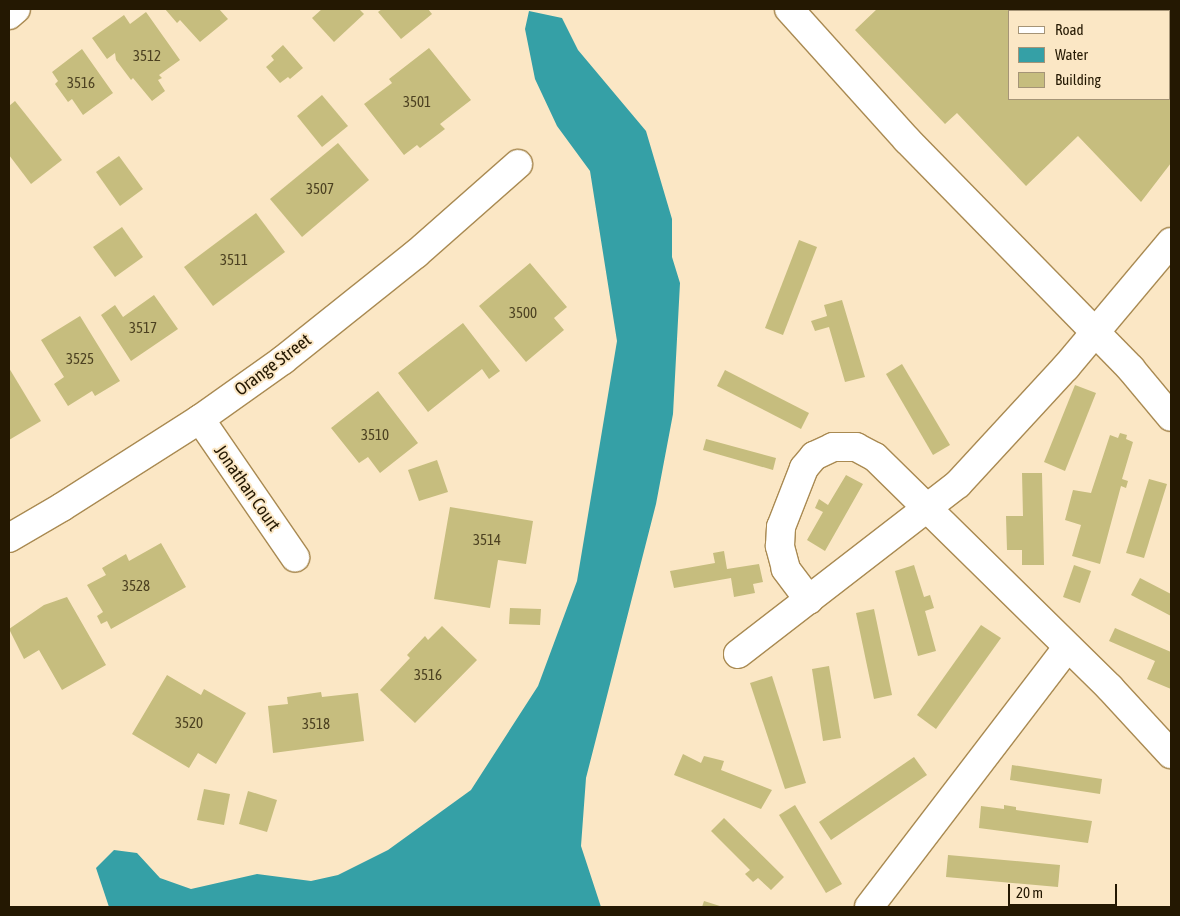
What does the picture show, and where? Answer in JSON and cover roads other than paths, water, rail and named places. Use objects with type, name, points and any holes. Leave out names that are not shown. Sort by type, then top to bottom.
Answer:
[{"type":"street","points":[[9,15],[16,9]]},
{"type":"street","points":[[789,9],[908,140],[1131,369],[1171,417]]},
{"type":"street","name":"Orange Street","points":[[9,538],[62,507],[200,419],[283,360],[416,254],[518,164]]},
{"type":"street","points":[[738,654],[928,510],[958,484],[1095,332],[1171,242]]},
{"type":"street","name":"Jonathan Court","points":[[200,419],[295,557]]},
{"type":"street","points":[[809,600],[786,569],[780,546],[781,528],[804,468],[814,456],[833,447],[856,447],[875,457],[1110,688],[1171,754]]},
{"type":"street","points":[[870,907],[1068,648]]},
{"type":"water","points":[[529,11],[562,18],[578,50],[646,131],[672,219],[672,257],[680,283],[673,414],[656,504],[586,778],[581,846],[601,907],[109,907],[96,868],[114,850],[137,853],[160,878],[191,889],[257,874],[311,881],[338,875],[388,850],[471,790],[538,686],[577,581],[617,341],[590,171],[557,126],[535,79],[525,29]]}]
